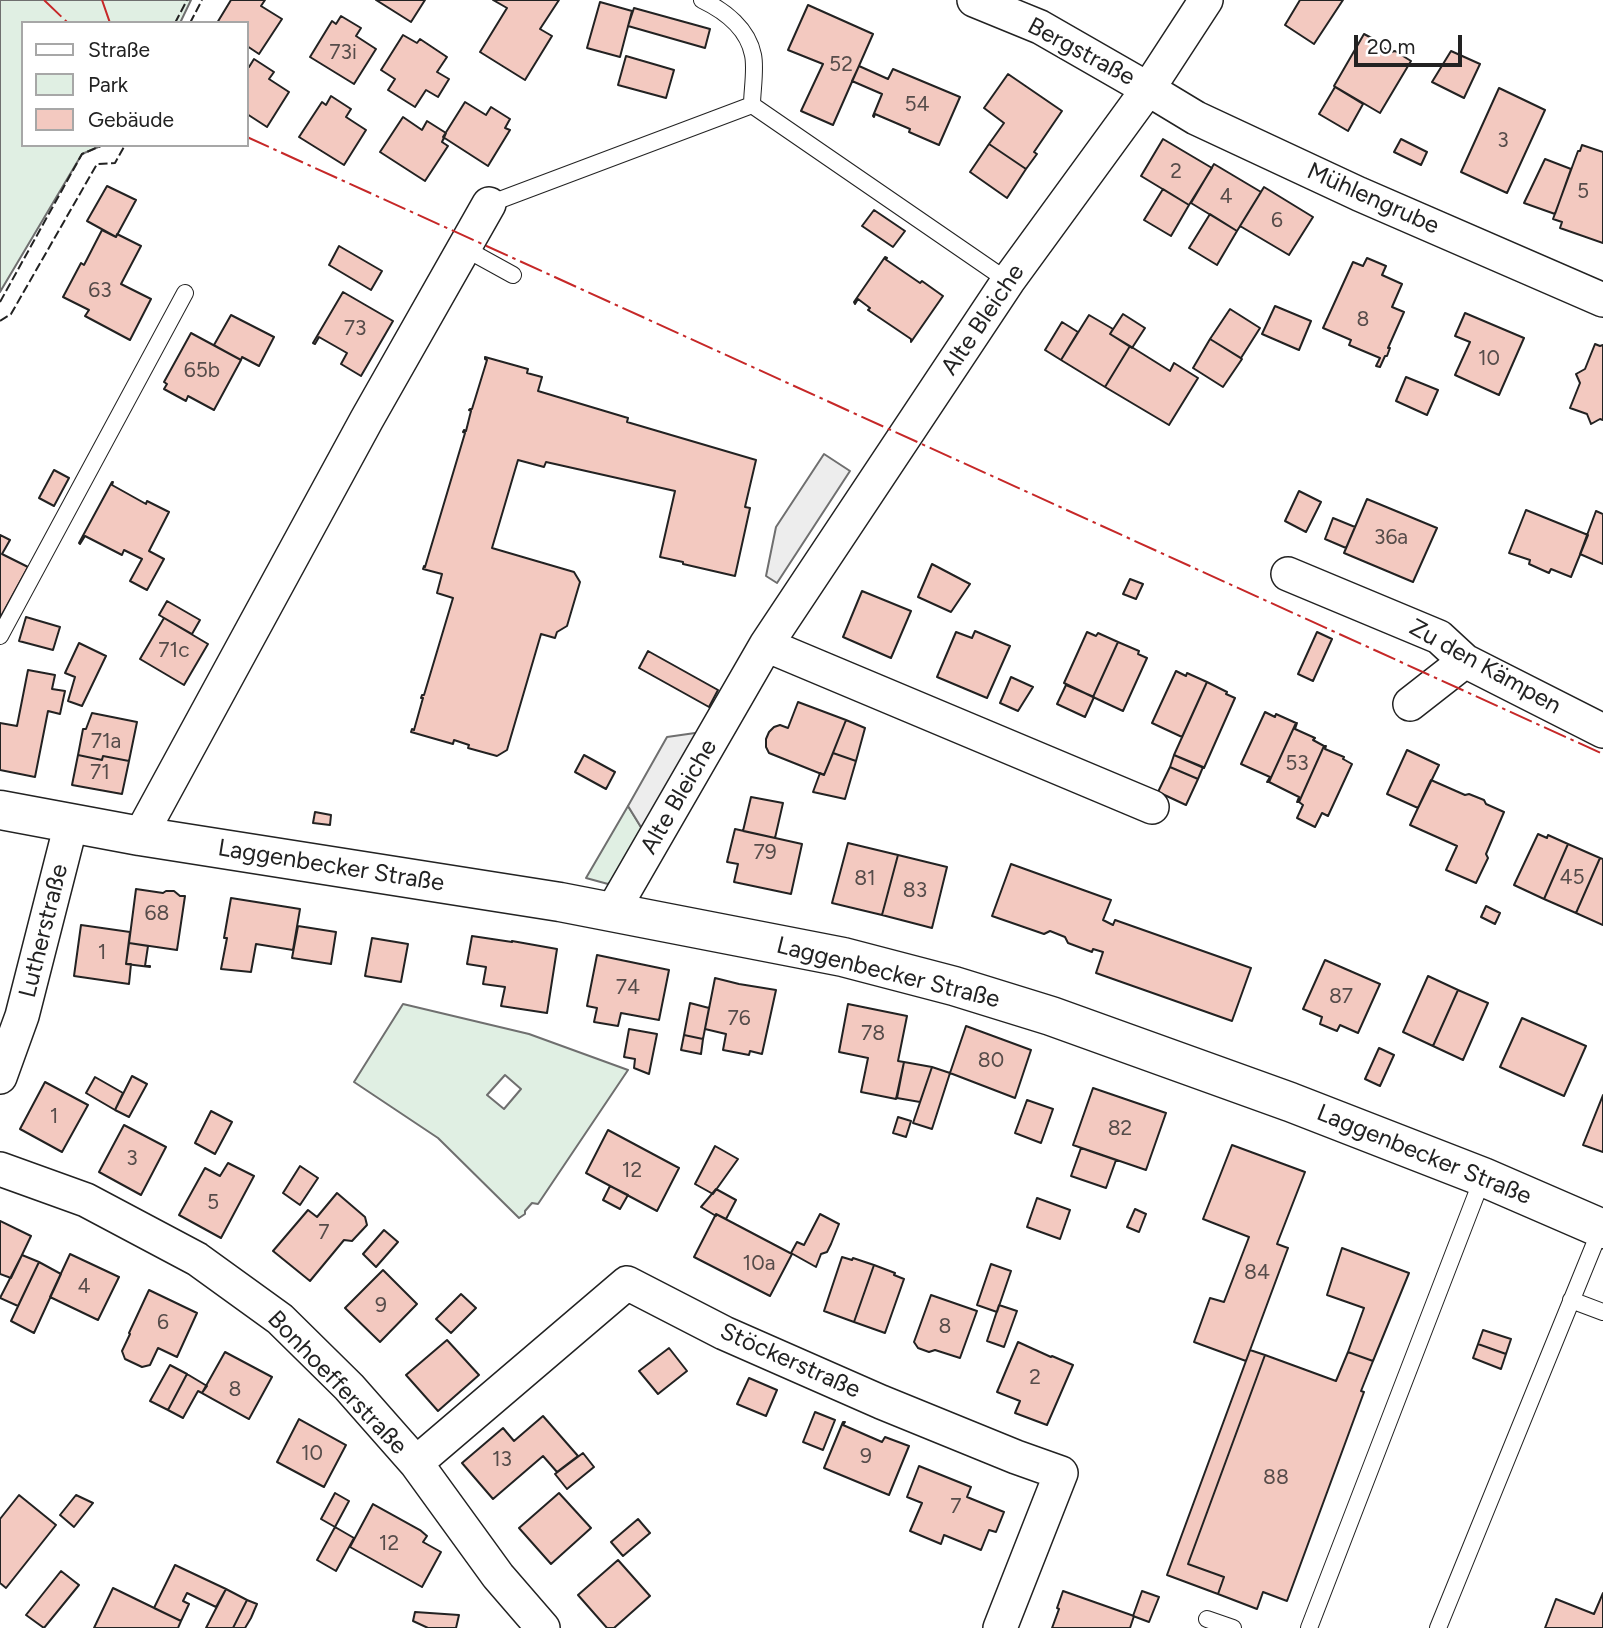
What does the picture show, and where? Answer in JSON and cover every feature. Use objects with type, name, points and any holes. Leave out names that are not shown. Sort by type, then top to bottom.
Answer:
[{"type":"street","name":"Bergstraße","points":[[974,0],[1040,27],[1148,89]]},
{"type":"street","name":"Alte Bleiche","points":[[612,912],[766,645],[1008,281],[1148,89],[1206,0]]},
{"type":"street","name":"Mühlengrube","points":[[1148,89],[1196,118],[1296,165],[1603,300]]},
{"type":"street","points":[[140,836],[367,419],[489,204]]},
{"type":"street","name":"Zu den Kämpen","points":[[1288,574],[1439,637],[1465,661],[1603,731]]},
{"type":"street","points":[[766,645],[1152,807]]},
{"type":"street","points":[[1410,704],[1465,661]]},
{"type":"street","name":"Laggenbecker Straße","points":[[0,810],[140,836],[560,902],[843,957],[954,986],[1051,1016],[1253,1088],[1483,1177],[1602,1228]]},
{"type":"street","name":"Lutherstraße","points":[[0,1077],[22,1016],[71,824]]},
{"type":"street","name":"Bonhoefferstraße","points":[[0,1169],[86,1200],[197,1259],[281,1319],[349,1387],[416,1463],[498,1576],[543,1628]]},
{"type":"street","name":"Stöckerstraße","points":[[416,1463],[627,1283],[724,1333],[881,1402],[1061,1473],[1000,1628]]},
{"type":"lane","points":[[702,0],[720,9],[746,34],[753,57],[751,105]]},
{"type":"lane","points":[[489,204],[751,105]]},
{"type":"lane","points":[[751,105],[1008,281]]},
{"type":"lane","points":[[464,248],[513,275]]},
{"type":"lane","points":[[0,636],[186,293]]},
{"type":"lane","points":[[1310,1628],[1483,1177]]},
{"type":"lane","points":[[1438,1628],[1602,1228]]},
{"type":"lane","points":[[1571,1300],[1603,1312]]},
{"type":"lane","points":[[1207,1619],[1233,1628]]},
{"type":"green space","points":[[0,0],[191,0],[181,21],[21,21],[21,147],[98,147],[82,154],[0,292]]},
{"type":"green space","points":[[628,806],[644,832],[622,870],[608,884],[586,878]]},
{"type":"green space","points":[[403,1004],[529,1034],[628,1070],[538,1204],[532,1203],[519,1218],[438,1138],[354,1082]],"holes":[[[505,1075],[521,1089],[504,1109],[487,1095]]]},
{"type":"shaded area","points":[[824,454],[850,471],[777,583],[766,576],[776,527]]},
{"type":"shaded area","points":[[702,732],[644,832],[628,806],[667,737]]},
{"type":"building","points":[[231,0],[265,0],[261,6],[282,19],[259,54],[248,47],[248,21],[218,21]]},
{"type":"building","points":[[376,0],[425,0],[411,22]]},
{"type":"building","points":[[493,0],[559,0],[540,29],[552,36],[525,80],[480,52],[507,8]]},
{"type":"building","points":[[1300,0],[1343,0],[1314,44],[1285,25]]},
{"type":"building","points":[[600,2],[632,11],[620,57],[587,48]]},
{"type":"building","points":[[808,5],[873,34],[833,125],[801,111],[823,64],[788,50]]},
{"type":"building","points":[[634,8],[710,29],[705,48],[628,26]]},
{"type":"building","points":[[341,16],[361,28],[356,36],[376,49],[354,84],[310,57],[332,21],[336,24]]},
{"type":"building","points":[[1364,34],[1381,43],[1382,47],[1411,61],[1380,113],[1334,86]]},
{"type":"building","points":[[403,35],[417,43],[420,39],[447,57],[437,72],[449,79],[438,97],[426,90],[415,107],[388,90],[395,79],[381,70]]},
{"type":"building","points":[[1451,51],[1480,64],[1464,98],[1432,82]]},
{"type":"building","points":[[626,56],[674,70],[666,98],[618,85]]},
{"type":"building","points":[[254,59],[274,72],[269,79],[289,92],[267,127],[248,115],[249,67]]},
{"type":"building","points":[[859,66],[888,79],[893,69],[960,97],[939,145],[909,132],[910,129],[875,114],[874,117],[873,116],[882,94],[852,81]]},
{"type":"building","points":[[1008,74],[1062,111],[1034,152],[1037,154],[1026,169],[989,144],[1004,123],[984,108]]},
{"type":"building","points":[[1335,87],[1363,104],[1348,131],[1319,114]]},
{"type":"building","points":[[1499,88],[1545,110],[1507,193],[1461,172]]},
{"type":"building","points":[[331,96],[351,109],[346,117],[366,130],[344,165],[299,137],[322,102],[326,105]]},
{"type":"building","points":[[465,102],[486,115],[491,107],[510,119],[505,128],[510,130],[488,166],[443,137]]},
{"type":"building","points":[[403,117],[422,130],[427,121],[446,133],[442,142],[448,146],[425,181],[380,152]]},
{"type":"building","points":[[1163,139],[1212,168],[1189,205],[1141,176]]},
{"type":"building","points":[[1401,139],[1427,152],[1421,165],[1394,152]]},
{"type":"building","points":[[989,144],[1026,169],[1007,198],[970,172]]},
{"type":"building","points":[[1582,145],[1603,152],[1603,243],[1560,228],[1562,222],[1553,219]]},
{"type":"building","points":[[1545,159],[1571,169],[1555,214],[1524,203]]},
{"type":"building","points":[[1214,164],[1261,192],[1237,231],[1191,203]]},
{"type":"building","points":[[107,186],[136,200],[116,237],[87,221]]},
{"type":"building","points":[[1264,187],[1313,217],[1289,255],[1240,226]]},
{"type":"building","points":[[1163,189],[1189,205],[1171,236],[1144,220]]},
{"type":"building","points":[[874,210],[905,231],[893,247],[862,226]]},
{"type":"building","points":[[1210,214],[1237,231],[1217,265],[1189,248]]},
{"type":"building","points":[[102,230],[141,246],[121,284],[151,299],[130,340],[85,316],[89,310],[63,297]]},
{"type":"building","points":[[339,246],[382,271],[371,290],[329,265]]},
{"type":"building","points":[[885,257],[943,296],[911,342],[911,339],[868,310],[870,308],[858,299],[855,304],[854,302]]},
{"type":"building","points":[[1367,258],[1386,266],[1382,275],[1402,284],[1392,307],[1404,312],[1380,367],[1376,366],[1380,358],[1349,345],[1351,340],[1323,328],[1353,262],[1363,266]]},
{"type":"building","points":[[343,292],[393,321],[361,376],[341,364],[347,353],[319,337],[315,344],[313,343]]},
{"type":"building","points":[[1275,306],[1311,321],[1299,350],[1262,334]]},
{"type":"building","points":[[1230,309],[1260,328],[1241,358],[1210,339]]},
{"type":"building","points":[[1465,313],[1524,338],[1499,395],[1455,375],[1470,342],[1455,336]]},
{"type":"building","points":[[1123,314],[1145,328],[1132,348],[1110,334]]},
{"type":"building","points":[[231,315],[274,337],[259,366],[242,357],[241,360],[214,345]]},
{"type":"building","points":[[1089,315],[1113,329],[1110,334],[1130,346],[1105,387],[1061,360]]},
{"type":"building","points":[[1062,322],[1078,332],[1061,360],[1045,350]]},
{"type":"building","points":[[191,333],[241,360],[214,410],[188,396],[186,401],[164,389],[167,384],[164,382]]},
{"type":"building","points":[[1210,339],[1242,359],[1223,387],[1193,368]]},
{"type":"building","points":[[1595,344],[1603,345],[1603,420],[1591,424],[1587,414],[1570,408],[1580,383],[1576,374],[1585,369]]},
{"type":"building","points":[[1130,346],[1170,371],[1174,363],[1198,378],[1169,425],[1105,387]]},
{"type":"building","points":[[485,357],[528,369],[527,373],[542,377],[538,391],[628,418],[627,422],[756,460],[745,507],[750,508],[735,576],[660,557],[675,491],[546,462],[544,467],[518,460],[492,548],[574,572],[580,582],[567,626],[557,632],[555,638],[541,634],[507,750],[497,756],[468,748],[469,745],[454,740],[453,744],[411,732],[414,730],[421,698],[453,598],[437,593],[442,574],[423,569],[465,433],[463,432],[466,431],[471,411],[469,410],[472,409],[487,360]]},
{"type":"building","points":[[1406,377],[1438,390],[1427,415],[1396,401]]},
{"type":"building","points":[[54,470],[69,478],[54,506],[39,498]]},
{"type":"building","points":[[112,482],[112,485],[146,504],[147,501],[169,512],[149,551],[164,559],[147,590],[130,581],[142,559],[124,550],[122,555],[85,536],[79,543]]},
{"type":"building","points":[[1299,491],[1321,502],[1306,532],[1285,521]]},
{"type":"building","points":[[1367,499],[1437,528],[1413,582],[1344,553]]},
{"type":"building","points":[[1526,510],[1588,535],[1571,577],[1551,569],[1549,573],[1529,564],[1530,560],[1509,553]]},
{"type":"building","points":[[1596,511],[1603,514],[1603,564],[1580,554]]},
{"type":"building","points":[[1333,518],[1355,527],[1346,548],[1325,539]]},
{"type":"building","points":[[0,535],[10,540],[2,554],[28,567],[0,618]]},
{"type":"building","points":[[932,564],[970,584],[951,612],[918,597]]},
{"type":"building","points":[[1130,579],[1143,584],[1136,599],[1123,594]]},
{"type":"building","points":[[862,591],[911,611],[891,658],[843,637]]},
{"type":"building","points":[[167,601],[200,620],[192,634],[159,615]]},
{"type":"building","points":[[26,617],[60,627],[53,650],[19,641]]},
{"type":"building","points":[[164,618],[208,644],[184,685],[140,659]]},
{"type":"building","points":[[975,631],[1010,646],[987,698],[937,677],[956,632],[972,638]]},
{"type":"building","points":[[1087,632],[1096,636],[1098,633],[1118,642],[1093,697],[1064,683]]},
{"type":"building","points":[[1317,632],[1332,639],[1313,681],[1298,674]]},
{"type":"building","points":[[1118,642],[1139,651],[1138,654],[1147,658],[1123,711],[1093,697]]},
{"type":"building","points":[[79,643],[106,656],[82,706],[68,701],[75,677],[65,673]]},
{"type":"building","points":[[648,651],[718,690],[709,707],[639,668]]},
{"type":"building","points":[[28,670],[55,675],[52,689],[65,691],[60,714],[48,711],[35,777],[0,770],[0,723],[17,726]]},
{"type":"building","points":[[1176,671],[1207,682],[1182,737],[1152,723]]},
{"type":"building","points":[[1011,677],[1033,687],[1018,711],[1000,703]]},
{"type":"building","points":[[1207,682],[1235,698],[1204,768],[1174,755]]},
{"type":"building","points":[[1066,685],[1094,697],[1085,717],[1057,704]]},
{"type":"building","points":[[798,702],[846,720],[824,775],[769,753],[766,747],[766,739],[774,727],[780,725],[788,728]]},
{"type":"building","points":[[1265,712],[1296,723],[1269,782],[1270,777],[1241,764]]},
{"type":"building","points":[[92,713],[137,722],[129,761],[103,756],[102,760],[78,755],[83,729],[86,729]]},
{"type":"building","points":[[846,720],[865,728],[856,761],[833,753]]},
{"type":"building","points":[[1296,723],[1295,729],[1315,738],[1313,740],[1324,746],[1299,802],[1299,797],[1269,782]]},
{"type":"building","points":[[1324,746],[1352,764],[1328,816],[1322,813],[1315,827],[1297,818],[1303,805],[1299,802]]},
{"type":"building","points":[[1407,750],[1439,765],[1418,808],[1387,794]]},
{"type":"building","points":[[833,753],[856,761],[845,799],[813,792],[820,773],[824,775]]},
{"type":"building","points":[[78,755],[102,760],[103,756],[129,761],[122,794],[72,785]]},
{"type":"building","points":[[584,755],[615,772],[606,789],[575,772]]},
{"type":"building","points":[[1174,755],[1203,767],[1198,779],[1170,767]]},
{"type":"building","points":[[1170,767],[1198,779],[1186,805],[1158,792]]},
{"type":"building","points":[[1431,780],[1484,800],[1486,804],[1504,812],[1476,883],[1446,870],[1457,846],[1410,825]]},
{"type":"building","points":[[751,797],[783,803],[775,838],[743,831]]},
{"type":"building","points":[[315,812],[331,815],[330,825],[313,823]]},
{"type":"building","points":[[735,829],[802,844],[791,894],[734,882],[738,864],[727,862]]},
{"type":"building","points":[[1538,834],[1547,838],[1548,835],[1568,844],[1544,899],[1514,885]]},
{"type":"building","points":[[848,843],[898,855],[882,915],[832,903]]},
{"type":"building","points":[[1568,844],[1600,858],[1576,913],[1544,899]]},
{"type":"building","points":[[898,855],[947,867],[932,928],[882,915]]},
{"type":"building","points":[[1600,858],[1603,859],[1603,925],[1576,913]]},
{"type":"building","points":[[1011,864],[1111,900],[1103,920],[1113,925],[1115,920],[1251,968],[1232,1021],[1096,973],[1103,952],[1093,949],[1092,952],[1068,943],[1065,937],[1050,931],[1044,934],[992,916]]},
{"type":"building","points":[[136,889],[163,893],[174,891],[185,896],[177,950],[129,943]]},
{"type":"building","points":[[231,898],[300,909],[293,950],[256,944],[251,972],[221,969]]},
{"type":"building","points":[[1486,906],[1500,913],[1495,924],[1481,917]]},
{"type":"building","points":[[81,925],[130,932],[126,964],[131,964],[129,984],[74,976]]},
{"type":"building","points":[[298,926],[336,932],[331,964],[292,958]]},
{"type":"building","points":[[472,936],[557,949],[547,1013],[501,1006],[505,987],[483,984],[486,967],[467,964]]},
{"type":"building","points":[[372,938],[408,944],[401,982],[365,976]]},
{"type":"building","points":[[129,943],[148,946],[145,966],[150,967],[126,964]]},
{"type":"building","points":[[597,955],[669,970],[659,1020],[621,1013],[618,1026],[594,1022],[597,1008],[587,1006]]},
{"type":"building","points":[[1325,960],[1380,984],[1358,1033],[1340,1025],[1337,1031],[1320,1024],[1322,1017],[1303,1009]]},
{"type":"building","points":[[1428,976],[1458,990],[1433,1046],[1403,1032]]},
{"type":"building","points":[[715,978],[776,990],[762,1054],[750,1051],[749,1055],[723,1050],[726,1034],[705,1029]]},
{"type":"building","points":[[1458,990],[1488,1003],[1463,1060],[1433,1046]]},
{"type":"building","points":[[690,1003],[709,1008],[703,1039],[684,1035]]},
{"type":"building","points":[[848,1004],[907,1016],[898,1061],[904,1062],[896,1099],[861,1092],[868,1058],[839,1052]]},
{"type":"building","points":[[1522,1018],[1586,1046],[1564,1096],[1500,1067]]},
{"type":"building","points":[[966,1026],[1031,1050],[1015,1098],[950,1073]]},
{"type":"building","points":[[629,1029],[657,1034],[649,1074],[634,1068],[635,1059],[624,1057]]},
{"type":"building","points":[[684,1035],[703,1039],[701,1054],[681,1050]]},
{"type":"building","points":[[1379,1048],[1394,1055],[1380,1086],[1365,1079]]},
{"type":"building","points":[[904,1062],[932,1067],[920,1102],[897,1098]]},
{"type":"building","points":[[932,1067],[950,1073],[932,1129],[913,1123]]},
{"type":"building","points":[[132,1076],[147,1084],[129,1117],[115,1110]]},
{"type":"building","points":[[95,1077],[123,1093],[115,1110],[86,1093]]},
{"type":"building","points":[[45,1082],[88,1105],[62,1152],[20,1129]]},
{"type":"building","points":[[1093,1088],[1166,1113],[1146,1170],[1073,1145]]},
{"type":"building","points":[[1603,1095],[1603,1152],[1583,1145]]},
{"type":"building","points":[[1027,1100],[1053,1109],[1041,1143],[1015,1133]]},
{"type":"building","points":[[211,1111],[232,1122],[215,1154],[195,1143]]},
{"type":"building","points":[[898,1117],[911,1121],[906,1137],[893,1133]]},
{"type":"building","points":[[124,1125],[166,1147],[141,1195],[99,1172]]},
{"type":"building","points":[[608,1130],[679,1168],[657,1211],[586,1173]]},
{"type":"building","points":[[1232,1145],[1305,1172],[1277,1244],[1288,1248],[1246,1361],[1194,1342],[1210,1298],[1224,1302],[1249,1237],[1203,1219]]},
{"type":"building","points":[[715,1146],[738,1159],[713,1194],[695,1184]]},
{"type":"building","points":[[1081,1148],[1116,1160],[1106,1188],[1071,1176]]},
{"type":"building","points":[[228,1163],[254,1176],[221,1238],[179,1215],[205,1168],[220,1176]]},
{"type":"building","points":[[300,1166],[318,1178],[300,1205],[283,1193]]},
{"type":"building","points":[[610,1186],[628,1195],[620,1209],[603,1200]]},
{"type":"building","points":[[716,1189],[736,1200],[726,1219],[701,1207]]},
{"type":"building","points":[[337,1193],[365,1217],[367,1225],[352,1241],[344,1240],[310,1281],[273,1251],[308,1210],[317,1217]]},
{"type":"building","points":[[1037,1198],[1070,1210],[1060,1239],[1027,1227]]},
{"type":"building","points":[[1135,1209],[1146,1214],[1139,1232],[1127,1227]]},
{"type":"building","points":[[716,1214],[792,1254],[770,1296],[694,1257]]},
{"type":"building","points":[[820,1214],[839,1224],[827,1252],[821,1254],[816,1267],[791,1253],[797,1242],[804,1245]]},
{"type":"building","points":[[0,1221],[31,1236],[11,1278],[0,1274]]},
{"type":"building","points":[[384,1230],[398,1242],[376,1267],[363,1254]]},
{"type":"building","points":[[1342,1248],[1409,1273],[1373,1361],[1348,1352],[1364,1308],[1327,1295]]},
{"type":"building","points":[[70,1254],[119,1277],[98,1320],[50,1297]]},
{"type":"building","points":[[22,1255],[39,1262],[18,1306],[0,1298]]},
{"type":"building","points":[[842,1257],[874,1265],[854,1322],[824,1311]]},
{"type":"building","points":[[39,1262],[61,1274],[34,1333],[11,1321]]},
{"type":"building","points":[[991,1264],[1011,1271],[997,1312],[977,1305]]},
{"type":"building","points":[[874,1265],[904,1279],[885,1333],[854,1322]]},
{"type":"building","points":[[383,1270],[417,1304],[380,1342],[345,1308]]},
{"type":"building","points":[[149,1290],[197,1313],[177,1357],[158,1348],[150,1365],[142,1367],[125,1359],[122,1351]]},
{"type":"building","points":[[461,1294],[476,1308],[451,1333],[436,1319]]},
{"type":"building","points":[[931,1295],[977,1311],[960,1358],[935,1350],[929,1352],[918,1348],[914,1342]]},
{"type":"building","points":[[999,1305],[1017,1311],[1004,1347],[987,1341]]},
{"type":"building","points":[[1483,1330],[1511,1339],[1506,1354],[1478,1344]]},
{"type":"building","points":[[447,1340],[479,1375],[438,1411],[406,1375]]},
{"type":"building","points":[[1018,1342],[1073,1365],[1047,1425],[1015,1413],[1020,1401],[997,1392]]},
{"type":"building","points":[[1478,1344],[1506,1354],[1501,1369],[1473,1358]]},
{"type":"building","points":[[669,1348],[687,1371],[658,1394],[639,1371]]},
{"type":"building","points":[[1250,1350],[1265,1355],[1188,1564],[1224,1577],[1218,1594],[1167,1575]]},
{"type":"building","points":[[225,1352],[272,1377],[249,1419],[202,1393]]},
{"type":"building","points":[[1348,1352],[1373,1361],[1287,1601],[1263,1592],[1257,1609],[1218,1594],[1224,1577],[1188,1564],[1265,1355],[1336,1381]]},
{"type":"building","points":[[170,1365],[187,1374],[168,1410],[150,1401]]},
{"type":"building","points":[[187,1374],[207,1386],[202,1393],[198,1391],[183,1418],[168,1410]]},
{"type":"building","points":[[749,1378],[777,1390],[766,1416],[737,1404]]},
{"type":"building","points":[[815,1412],[835,1420],[823,1450],[803,1442]]},
{"type":"building","points":[[543,1416],[578,1456],[557,1472],[543,1456],[493,1499],[462,1463],[503,1428],[514,1441]]},
{"type":"building","points":[[299,1419],[346,1445],[324,1487],[277,1462]]},
{"type":"building","points":[[843,1422],[843,1425],[882,1442],[885,1437],[909,1446],[889,1495],[824,1468]]},
{"type":"building","points":[[583,1453],[594,1467],[567,1489],[555,1474]]},
{"type":"building","points":[[919,1466],[971,1487],[967,1497],[1004,1512],[996,1532],[989,1530],[981,1550],[944,1535],[941,1544],[910,1531],[922,1503],[907,1497]]},
{"type":"building","points":[[335,1493],[349,1501],[335,1527],[321,1519]]},
{"type":"building","points":[[559,1493],[591,1528],[551,1564],[519,1528]]},
{"type":"building","points":[[19,1495],[56,1525],[6,1588],[0,1583],[0,1519]]},
{"type":"building","points":[[76,1495],[93,1503],[74,1527],[60,1515]]},
{"type":"building","points":[[373,1504],[420,1530],[427,1536],[423,1542],[441,1552],[422,1587],[350,1547]]},
{"type":"building","points":[[638,1519],[650,1533],[623,1556],[611,1542]]},
{"type":"building","points":[[335,1527],[354,1538],[336,1571],[317,1560]]},
{"type":"building","points":[[618,1560],[650,1596],[614,1628],[607,1628],[578,1595]]},
{"type":"building","points":[[175,1565],[226,1589],[216,1607],[187,1593],[183,1601],[189,1604],[181,1621],[154,1608]]},
{"type":"building","points":[[61,1571],[79,1585],[44,1628],[26,1615]]},
{"type":"building","points":[[113,1588],[181,1621],[178,1628],[94,1628]]},
{"type":"building","points":[[226,1589],[247,1600],[233,1628],[206,1628]]},
{"type":"building","points":[[1063,1591],[1134,1616],[1130,1628],[1052,1628]]},
{"type":"building","points":[[1142,1591],[1159,1597],[1149,1622],[1133,1616]]},
{"type":"building","points":[[1603,1593],[1603,1628],[1545,1628],[1556,1599],[1594,1614]]},
{"type":"building","points":[[247,1600],[257,1604],[251,1618],[245,1628],[233,1628]]},
{"type":"building","points":[[415,1612],[459,1615],[456,1628],[428,1628],[413,1621]]},
{"type":"fence","points":[[176,21],[187,0]]},
{"type":"fence","points":[[191,21],[202,0]]},
{"type":"fence","points":[[0,302],[82,154],[98,147]]},
{"type":"fence","points":[[0,321],[11,314],[97,164],[115,163],[124,147]]},
{"type":"power","points":[[44,0],[66,21]]},
{"type":"power","points":[[102,0],[109,21]]},
{"type":"power","points":[[248,137],[1603,754]]}]
